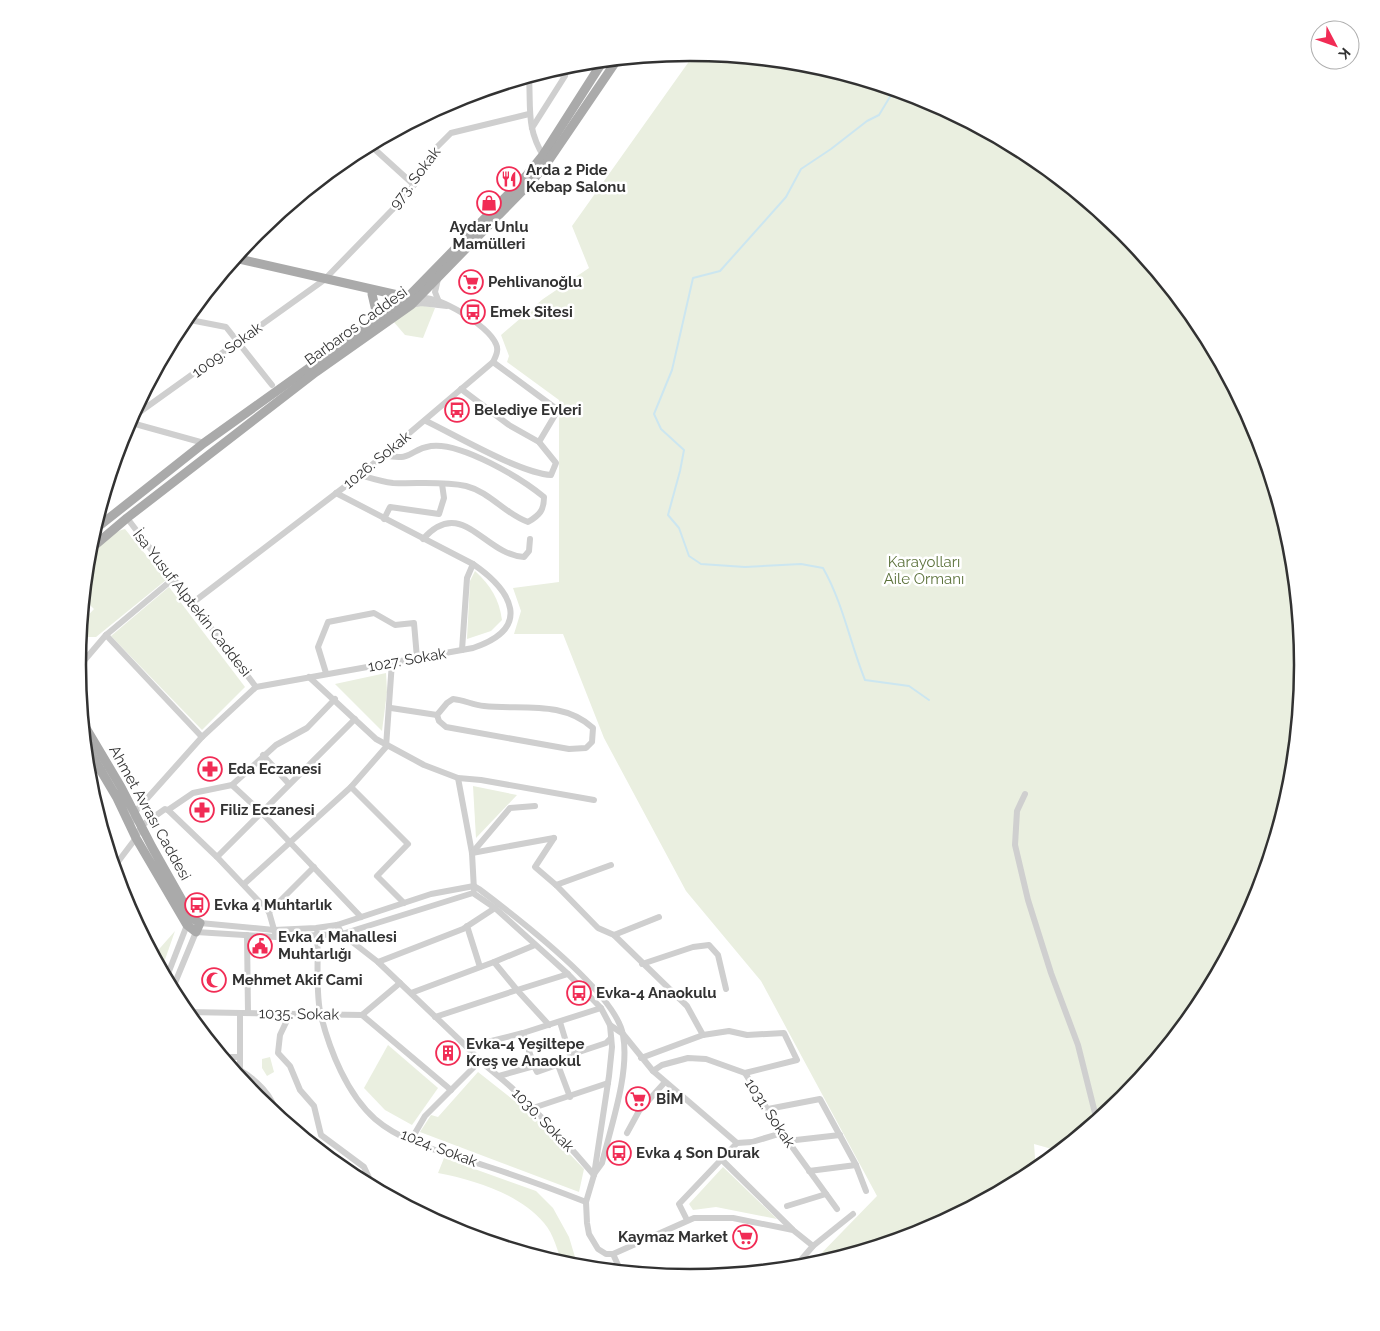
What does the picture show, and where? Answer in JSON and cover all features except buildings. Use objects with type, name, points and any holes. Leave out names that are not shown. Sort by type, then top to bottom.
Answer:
[{"type":"main road","name":"Barbaros Caddesi","points":[[98,542],[127,518],[409,301],[526,176],[545,159],[613,66]]},
{"type":"main road","name":"Barbaros Caddesi","points":[[418,298],[531,182],[599,68]]},
{"type":"main road","points":[[243,260],[409,301],[418,298]]},
{"type":"main road","points":[[369,292],[399,304]]},
{"type":"main road","points":[[368,325],[376,311],[369,292]]},
{"type":"main road","name":"Barbaros Caddesi","points":[[103,523],[204,443],[368,325],[399,304],[409,301]]},
{"type":"main road","name":"Ahmet Avrası Caddesi","points":[[91,747],[135,812],[193,922]]},
{"type":"main road","name":"Ahmet Avrası Caddesi","points":[[92,749],[131,824],[136,838],[193,922]]},
{"type":"main road","points":[[193,922],[196,932]]},
{"type":"street","points":[[532,128],[565,76],[563,75]]},
{"type":"street","points":[[529,83],[529,114],[535,144],[545,159]]},
{"type":"street","name":"973. Sokak","points":[[324,280],[414,185],[437,147],[451,133],[529,114]]},
{"type":"street","points":[[375,150],[414,185]]},
{"type":"street","points":[[438,277],[435,292],[439,302]]},
{"type":"street","name":"1009. Sokak","points":[[143,410],[324,280]]},
{"type":"street","points":[[418,298],[439,302],[472,320],[490,335],[496,344],[497,351],[493,362],[558,410],[539,442]]},
{"type":"street","points":[[409,301],[447,306]]},
{"type":"street","points":[[195,321],[226,327],[272,385]]},
{"type":"street","name":"1026. Sokak","points":[[191,604],[360,475],[426,421],[493,362]]},
{"type":"street","points":[[426,421],[510,462],[542,474],[551,474],[556,463],[539,442],[508,424],[461,389]]},
{"type":"street","points":[[136,424],[204,443]]},
{"type":"street","points":[[360,475],[392,483],[425,482],[464,486],[480,491],[516,518],[528,522],[537,517],[544,508],[544,497],[525,482],[494,465],[444,446],[429,446],[410,456],[399,458],[384,455]]},
{"type":"street","points":[[384,519],[390,507],[439,514],[444,498],[442,484]]},
{"type":"street","name":"1027. Sokak","points":[[256,687],[462,650],[484,644],[497,636],[510,619],[510,604],[506,596],[487,574],[473,564],[336,493]]},
{"type":"street","name":"İsa Yusuf Alptekin Caddesi","points":[[127,518],[256,687]]},
{"type":"street","points":[[423,539],[432,529],[449,522],[461,524],[501,550],[514,556],[524,557],[529,550],[530,539]]},
{"type":"street","points":[[462,650],[467,578],[473,564]]},
{"type":"street","points":[[86,657],[106,635],[173,579]]},
{"type":"street","points":[[326,674],[318,647],[328,622],[374,613],[395,625],[414,623],[417,658]]},
{"type":"street","points":[[106,635],[202,737]]},
{"type":"street","points":[[244,884],[290,844],[351,786],[386,747],[391,708],[392,662]]},
{"type":"street","points":[[309,677],[386,747],[444,774],[458,778],[481,780],[594,800]]},
{"type":"street","points":[[131,824],[135,812],[202,737],[256,687]]},
{"type":"street","points":[[118,861],[136,838],[141,826],[193,793],[232,785],[276,745],[307,728],[335,699]]},
{"type":"street","points":[[453,700],[481,706],[549,708],[575,715],[593,728],[594,734],[592,742],[586,748],[569,749],[446,727],[439,722],[437,716],[447,703],[453,700]]},
{"type":"street","points":[[391,708],[437,716]]},
{"type":"street","points":[[217,857],[263,814],[289,784],[355,719]]},
{"type":"street","points":[[263,756],[289,784]]},
{"type":"street","points":[[458,778],[472,853],[474,890],[568,974],[601,1008],[610,1025],[612,1038],[608,1083],[594,1175],[586,1202],[589,1234],[598,1249],[606,1254],[613,1254],[687,1220],[733,1218],[793,1230]]},
{"type":"street","points":[[232,785],[263,814],[361,917]]},
{"type":"street","points":[[351,786],[408,844],[377,876],[404,902]]},
{"type":"street","points":[[1025,794],[1018,811],[1015,845],[1028,900],[1051,973],[1078,1045],[1094,1114]]},
{"type":"street","points":[[472,853],[510,808],[535,806]]},
{"type":"street","points":[[168,810],[244,884],[269,912],[275,933]]},
{"type":"street","points":[[472,853],[554,838],[535,867],[556,885],[598,928],[614,935],[687,1006],[703,1034]]},
{"type":"street","points":[[556,885],[611,865]]},
{"type":"street","points":[[269,912],[314,867]]},
{"type":"street","points":[[169,972],[193,922],[317,937],[342,934],[474,890]]},
{"type":"street","points":[[176,981],[196,932],[247,935],[338,925],[431,894],[474,890],[507,910],[572,967],[610,1006],[623,1034],[641,1058],[737,1143]]},
{"type":"street","points":[[378,962],[467,926],[495,908]]},
{"type":"street","points":[[614,935],[659,917]]},
{"type":"street","name":"1030. Sokak","points":[[338,925],[342,934],[378,962],[466,1047],[479,1062],[499,1076],[533,1108],[558,1133],[594,1175]]},
{"type":"street","points":[[467,926],[480,967]]},
{"type":"street","name":"1024. Sokak","points":[[316,928],[320,1014],[332,1050],[347,1082],[360,1102],[376,1119],[411,1140],[586,1202]]},
{"type":"street","points":[[247,935],[248,1013]]},
{"type":"street","points":[[411,993],[536,945]]},
{"type":"street","points":[[642,964],[693,946],[709,945],[718,955],[726,989]]},
{"type":"street","points":[[494,962],[549,1025]]},
{"type":"street","points":[[435,1017],[568,974]]},
{"type":"street","name":"1035. Sokak","points":[[196,1012],[362,1015],[400,983]]},
{"type":"street","points":[[466,1047],[523,1033],[601,1008]]},
{"type":"street","points":[[240,1013],[240,1068]]},
{"type":"street","points":[[290,1014],[280,1035],[278,1053],[290,1066],[300,1090],[314,1106],[321,1135],[364,1167],[369,1177]]},
{"type":"street","points":[[362,1015],[450,1090]]},
{"type":"street","points":[[523,1033],[537,1072],[571,1060],[560,1022]]},
{"type":"street","points":[[610,1025],[623,1034]]},
{"type":"street","points":[[641,1058],[703,1034],[729,1031],[747,1035],[784,1033],[797,1060],[745,1073]]},
{"type":"street","points":[[594,1175],[602,1163],[616,1106],[624,1048],[623,1034]]},
{"type":"street","points":[[570,1055],[606,1043],[612,1038]]},
{"type":"street","points":[[230,1057],[240,1057]]},
{"type":"street","name":"1031. Sokak","points":[[653,1070],[662,1064],[688,1058],[706,1058],[745,1073],[782,1133],[837,1209]]},
{"type":"street","points":[[411,1140],[425,1116],[479,1062]]},
{"type":"street","points":[[558,1064],[570,1097]]},
{"type":"street","points":[[499,1076],[534,1066]]},
{"type":"street","points":[[244,1072],[253,1078],[269,1098]]},
{"type":"street","points":[[627,1132],[639,1112],[666,1082]]},
{"type":"street","points":[[533,1108],[608,1083]]},
{"type":"street","points":[[768,1109],[820,1099],[856,1165],[866,1191]]},
{"type":"street","points":[[687,1220],[679,1204],[720,1158],[737,1143],[752,1142],[782,1133]]},
{"type":"street","points":[[788,1141],[840,1135]]},
{"type":"street","points":[[720,1158],[793,1230],[813,1246]]},
{"type":"street","points":[[809,1170],[856,1165]]},
{"type":"street","points":[[787,1206],[826,1194]]},
{"type":"street","points":[[802,1259],[813,1246],[853,1214]]},
{"type":"street","points":[[613,1254],[618,1266]]},
{"type":"green space","name":"Karayolları Aile Ormanı","points":[[689,61],[769,66],[808,73],[884,93],[921,107],[992,142],[1026,163],[1088,211],[1144,267],[1192,330],[1232,398],[1262,471],[1274,509],[1283,548],[1293,626],[1293,705],[1289,744],[1274,822],[1262,860],[1232,933],[1213,968],[1169,1033],[1144,1064],[1117,1093],[1058,1145],[1052,1149],[1034,1144],[1035,1161],[992,1189],[921,1224],[884,1238],[846,1249],[819,1255],[877,1196],[761,981],[686,891],[604,738],[563,634],[514,634],[521,611],[513,588],[559,582],[559,400],[507,362],[509,356],[501,335],[543,299],[589,268],[572,226]]},
{"type":"green space","points":[[415,304],[435,308],[423,338],[405,335],[393,321]]},
{"type":"green space","points":[[125,529],[166,580],[96,637],[88,637],[88,615],[94,609],[89,604],[97,550],[113,534]]},
{"type":"green space","points":[[475,571],[486,582],[493,593],[499,606],[502,620],[491,631],[467,639],[470,581]]},
{"type":"green space","points":[[169,587],[245,687],[202,730],[111,636]]},
{"type":"green space","points":[[386,673],[387,692],[382,731],[335,684]]},
{"type":"green space","points":[[473,786],[517,795],[476,838]]},
{"type":"green space","points":[[175,931],[164,962],[158,951]]},
{"type":"green space","points":[[388,1045],[438,1088],[412,1125],[385,1110],[364,1088]]},
{"type":"green space","points":[[270,1057],[274,1072],[267,1076],[262,1068],[262,1059]]},
{"type":"green space","points":[[478,1072],[530,1113],[584,1169],[579,1192],[420,1132],[431,1115],[438,1117]]},
{"type":"green space","points":[[444,1158],[536,1191],[553,1208],[569,1237],[575,1259],[560,1255],[547,1227],[522,1204],[495,1189],[438,1173]]},
{"type":"green space","points":[[723,1167],[777,1219],[716,1207],[693,1210],[689,1204]]},
{"type":"waterway","points":[[891,96],[879,115],[867,121],[801,169],[786,197],[720,271],[693,278],[672,370],[654,414],[661,429],[684,450],[668,515],[679,528],[689,556],[701,564],[745,567],[801,564],[823,568],[836,595],[865,680],[909,686],[929,700]]},
{"type":"place","name":"Arda 2 Pide Kebap Salonu","points":[[509,179]]},
{"type":"place","name":"Aydar Unlu Mamülleri","points":[[489,203]]},
{"type":"place","name":"Pehlivanoğlu","points":[[471,282]]},
{"type":"place","name":"Emek Sitesi","points":[[473,312]]},
{"type":"place","name":"Belediye Evleri","points":[[457,410]]},
{"type":"place","name":"Eda Eczanesi","points":[[210,769]]},
{"type":"place","name":"Filiz Eczanesi","points":[[202,810]]},
{"type":"place","name":"Evka 4 Muhtarlık","points":[[197,905]]},
{"type":"place","name":"Evka 4 Mahallesi Muhtarlığı","points":[[260,946]]},
{"type":"place","name":"Mehmet Akif Cami","points":[[214,980]]},
{"type":"place","name":"Evka-4 Anaokulu","points":[[579,993]]},
{"type":"place","name":"Evka-4 Yeşiltepe Kreş ve Anaokul","points":[[448,1053]]},
{"type":"place","name":"BİM","points":[[638,1099]]},
{"type":"place","name":"Evka 4 Son Durak","points":[[619,1153]]},
{"type":"place","name":"Kaymaz Market","points":[[745,1237]]}]
